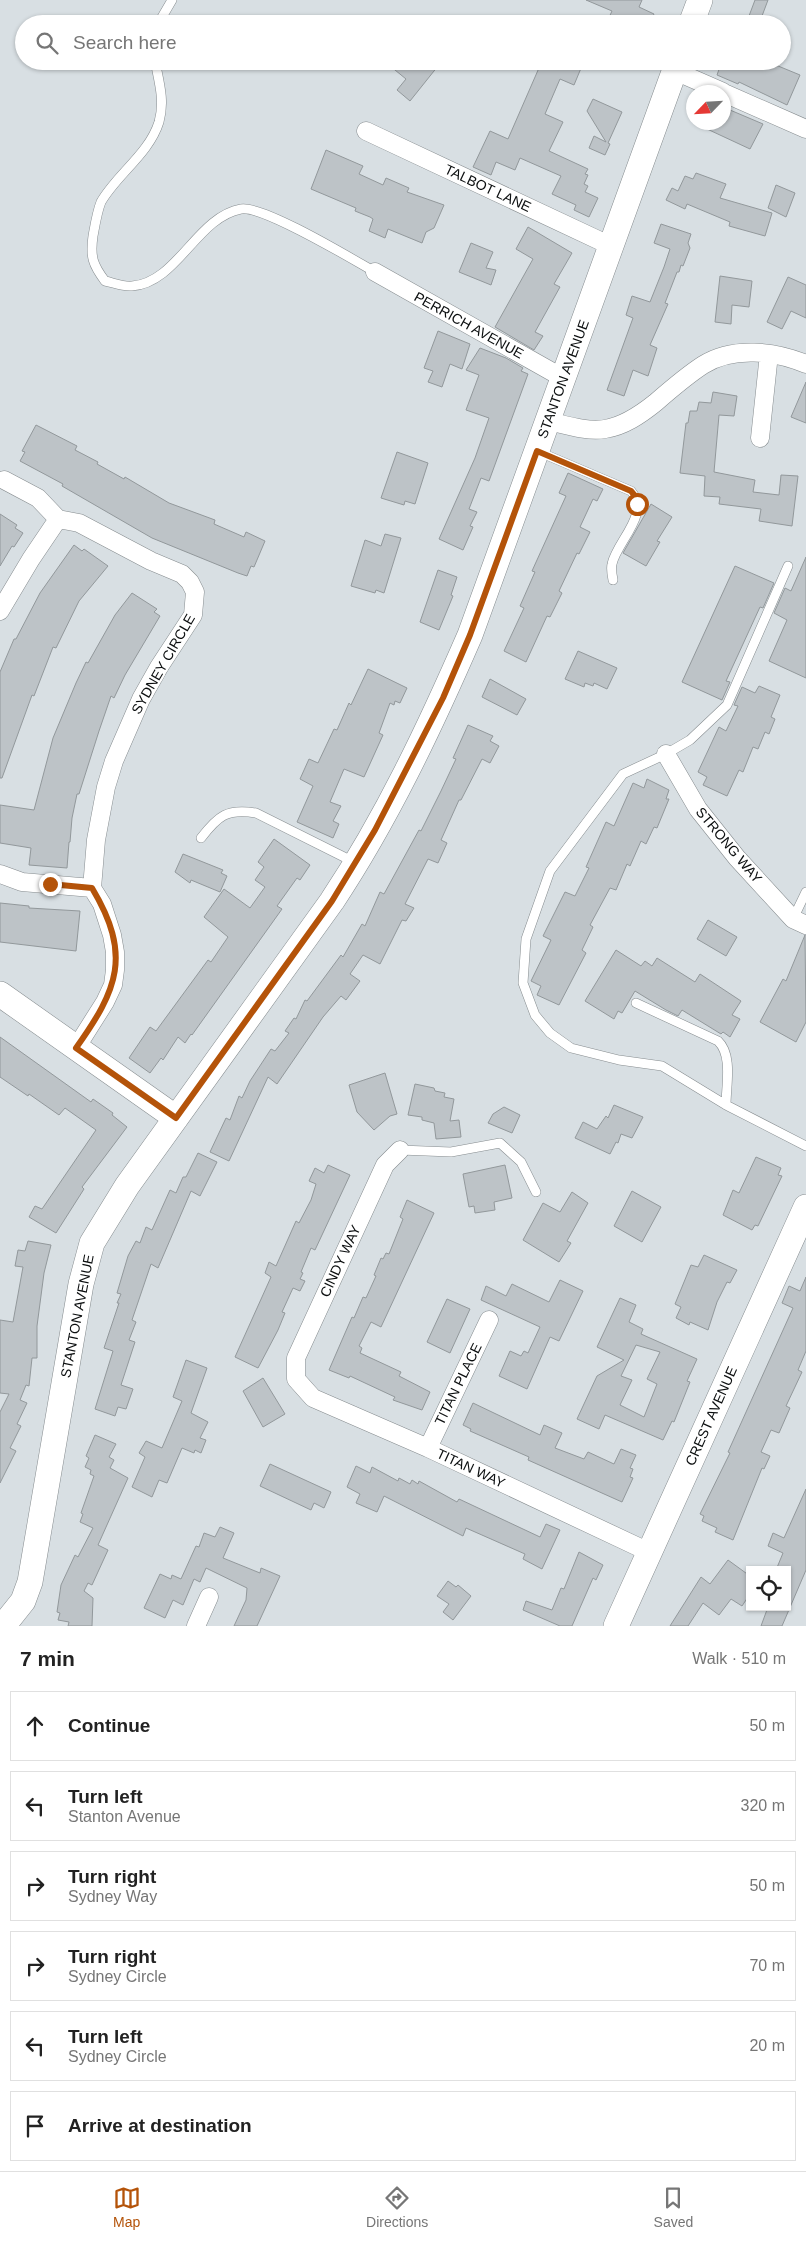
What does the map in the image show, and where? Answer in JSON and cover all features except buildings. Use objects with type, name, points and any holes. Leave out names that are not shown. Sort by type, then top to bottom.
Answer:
[{"type":"street","points":[[694,15],[700,0]]},
{"type":"street","name":"STANTON AVENUE","points":[[13,1623],[23,1601],[33,1569],[81,1284],[88,1253],[126,1186],[332,901],[356,864],[443,698],[470,635],[675,70]]},
{"type":"street","points":[[683,70],[709,85]]},
{"type":"street","points":[[731,96],[806,129]]},
{"type":"street","name":"TALBOT LANE","points":[[366,131],[611,246]]},
{"type":"street","name":"PERRICH AVENUE","points":[[375,272],[563,378]]},
{"type":"street","points":[[548,421],[592,430],[615,427],[630,421],[703,365],[736,353],[769,354],[806,364]]},
{"type":"street","points":[[760,438],[769,354]]},
{"type":"street","points":[[0,611],[31,559],[58,519],[38,498],[4,480]]},
{"type":"street","name":"SYDNEY CIRCLE","points":[[58,519],[79,524],[151,561],[182,574],[190,582],[195,592],[193,615],[159,667],[141,699],[114,761],[100,812],[92,888]]},
{"type":"street","name":"STRONG WAY","points":[[666,754],[698,810],[737,858],[799,922]]},
{"type":"street","points":[[0,874],[22,882],[92,888],[102,904],[112,934],[115,970],[112,985],[105,1002],[76,1048]]},
{"type":"street","points":[[0,994],[176,1118]]},
{"type":"street","name":"CINDY WAY","points":[[296,1379],[296,1358],[385,1165],[400,1150]]},
{"type":"street","name":"CREST AVENUE","points":[[616,1626],[806,1206]]},
{"type":"street","name":"TITAN PLACE","points":[[428,1448],[489,1320]]},
{"type":"street","name":"TITAN WAY","points":[[296,1379],[313,1398],[428,1448],[649,1552]]},
{"type":"street","points":[[196,1626],[209,1597]]},
{"type":"lane","points":[[163,15],[172,0]]},
{"type":"lane","points":[[157,70],[163,100],[159,122],[150,139],[101,204],[94,228],[91,249],[94,266],[106,282],[130,286],[146,283],[174,264],[197,238],[219,218],[242,209],[260,212],[321,241],[375,272]]},
{"type":"lane","points":[[537,451],[631,491],[636,497],[637,516],[611,565],[613,580]]},
{"type":"lane","points":[[788,566],[727,705],[690,740],[666,754],[623,774],[550,871],[526,939],[523,983],[535,1015],[550,1033],[571,1048],[619,1060],[662,1066],[726,1105],[806,1146]]},
{"type":"lane","points":[[202,838],[221,816],[239,810],[256,813],[356,864]]},
{"type":"lane","points":[[799,922],[806,892]]},
{"type":"lane","points":[[636,1003],[718,1041],[724,1046],[727,1060],[726,1105]]},
{"type":"lane","points":[[400,1150],[451,1152],[500,1143],[521,1162],[536,1192]]},
{"type":"route","points":[[50,884],[92,888],[102,904],[112,934],[115,952],[115,970],[112,985],[97,1016],[76,1048],[176,1118],[332,901],[375,830],[443,698],[470,635],[537,451],[631,491],[636,497],[637,504]]}]
